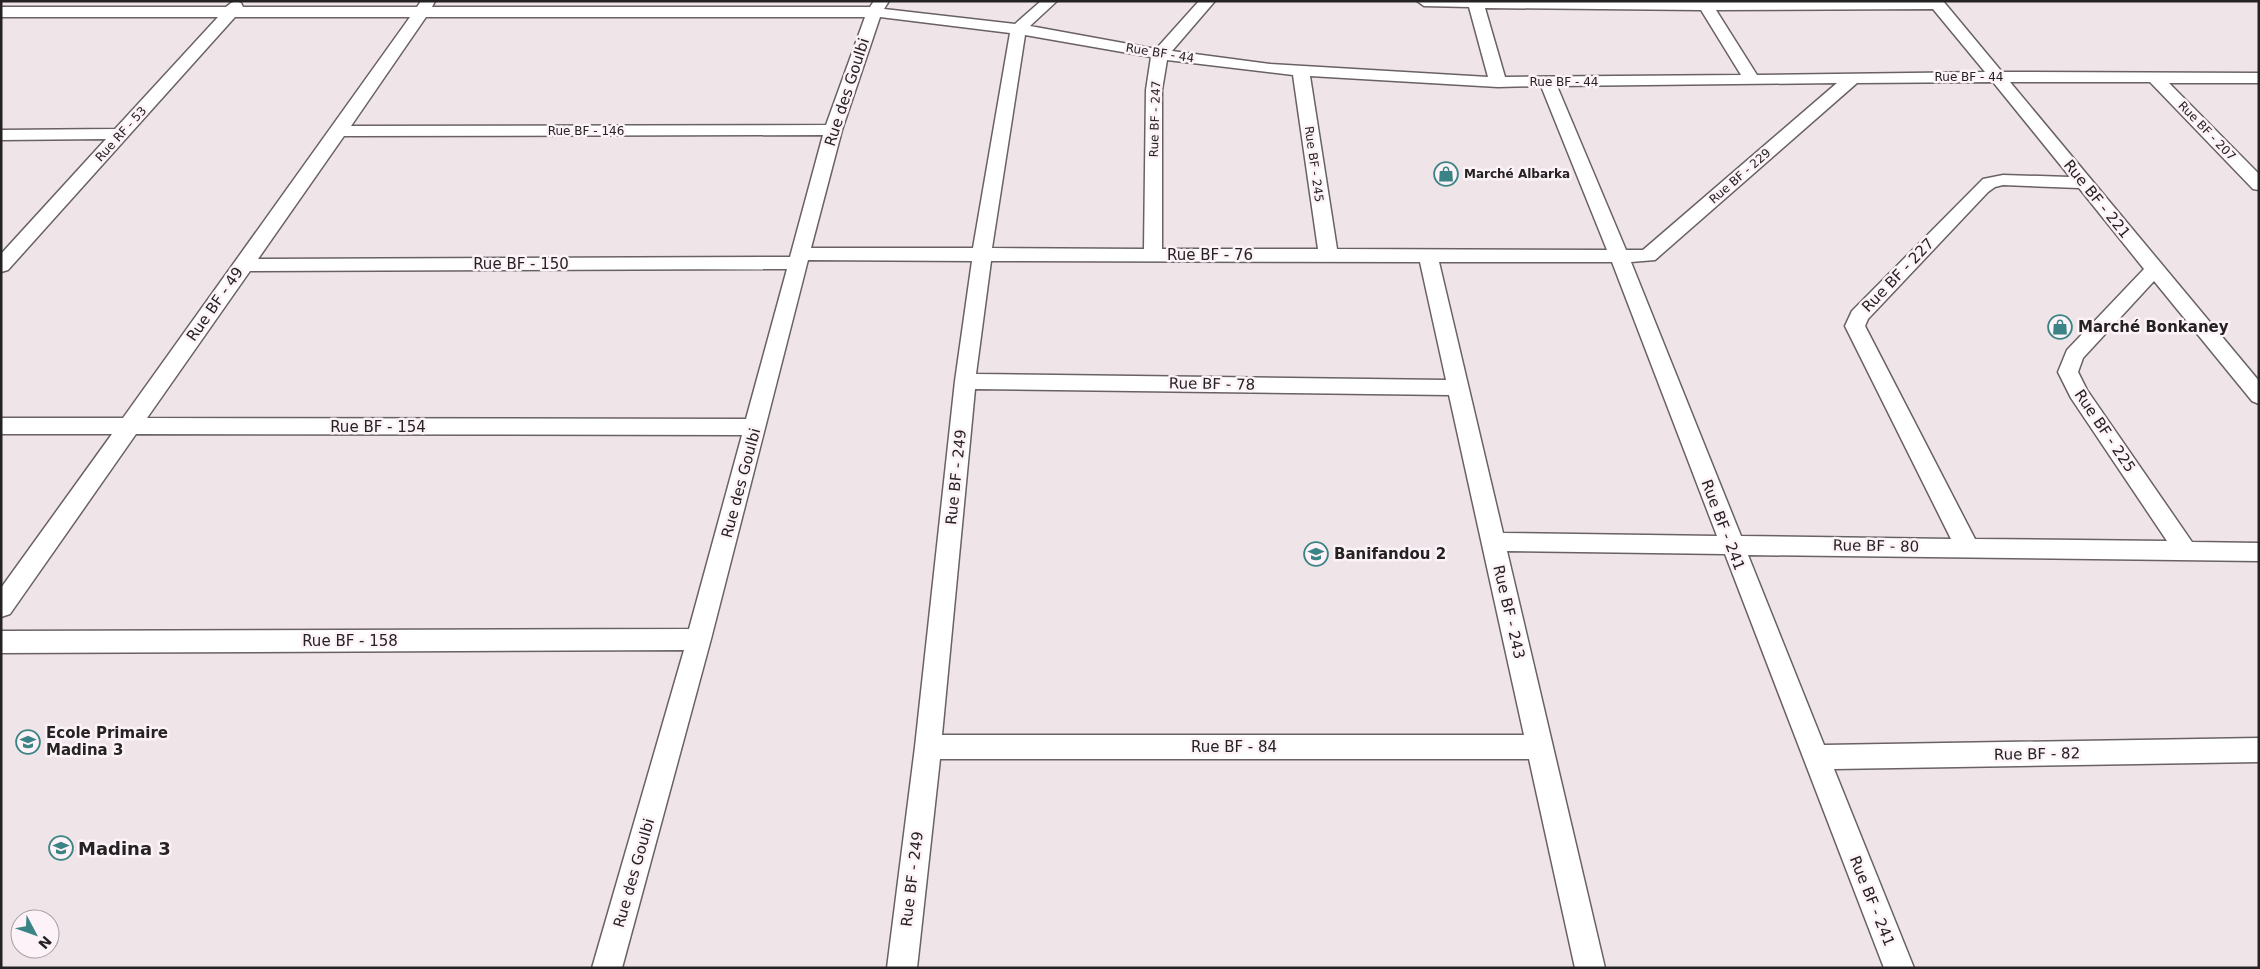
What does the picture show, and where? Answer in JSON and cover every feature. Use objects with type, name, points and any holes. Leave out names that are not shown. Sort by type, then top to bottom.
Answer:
[{"type":"street","points":[[1018,29],[1050,1]]},
{"type":"street","points":[[1160,54],[1208,1]]},
{"type":"street","points":[[1424,1],[1936,2]]},
{"type":"street","points":[[1476,2],[1498,82]]},
{"type":"street","name":"Rue BF - 221","points":[[1936,2],[2155,269],[2250,375],[2259,396]]},
{"type":"street","points":[[1705,3],[1752,79]]},
{"type":"street","name":"Rue BF - 44","points":[[1,12],[43,6],[878,7],[1160,54],[1301,72],[1498,82],[1997,77],[2259,78]]},
{"type":"street","name":"Rue RF - 53","points":[[1,266],[236,6]]},
{"type":"street","name":"Rue BF - 49","points":[[1,607],[339,132],[425,6]]},
{"type":"street","name":"Rue des Goulbi","points":[[608,968],[700,639],[833,130],[878,7]]},
{"type":"street","name":"Rue BF - 249","points":[[902,968],[928,748],[965,381],[982,254],[1018,29]]},
{"type":"street","name":"Rue BF - 247","points":[[1153,255],[1154,90],[1160,54]]},
{"type":"street","name":"Rue BF - 245","points":[[1301,72],[1328,255]]},
{"type":"street","name":"Rue BF - 229","points":[[1619,256],[1648,256],[1853,78]]},
{"type":"street","name":"Rue BF - 207","points":[[2155,78],[2259,185]]},
{"type":"street","name":"Rue BF - 241","points":[[1547,82],[1619,256],[1898,968]]},
{"type":"street","name":"Rue BF - 146","points":[[339,132],[833,130]]},
{"type":"street","points":[[1,135],[120,134]]},
{"type":"street","name":"Rue BF - 227","points":[[1967,547],[1855,326],[1860,316],[1982,188],[1990,182],[2003,180],[2084,183]]},
{"type":"street","name":"Rue BF - 76","points":[[799,258],[982,254],[1619,256]]},
{"type":"street","name":"Rue BF - 243","points":[[1428,256],[1590,968]]},
{"type":"street","name":"Rue BF - 150","points":[[243,265],[799,258]]},
{"type":"street","name":"Rue BF - 225","points":[[2155,269],[2074,355],[2068,372],[2078,393],[2186,551]]},
{"type":"street","name":"Rue BF - 78","points":[[965,381],[1458,388]]},
{"type":"street","name":"Rue BF - 154","points":[[1,426],[756,427]]},
{"type":"street","name":"Rue BF - 80","points":[[1493,542],[2259,552]]},
{"type":"street","name":"Rue BF - 158","points":[[1,642],[700,639]]},
{"type":"street","name":"Rue BF - 84","points":[[928,748],[1540,747]]},
{"type":"street","name":"Rue BF - 82","points":[[1815,757],[2259,750]]},
{"type":"place","name":"Marché Albarka","points":[[1446,174]]},
{"type":"place","name":"Marché Bonkaney","points":[[2060,327]]},
{"type":"place","name":"Banifandou 2","points":[[1316,554]]},
{"type":"place","name":"Ecole Primaire Madina 3","points":[[28,742]]},
{"type":"place","name":"Madina 3","points":[[61,848]]}]
